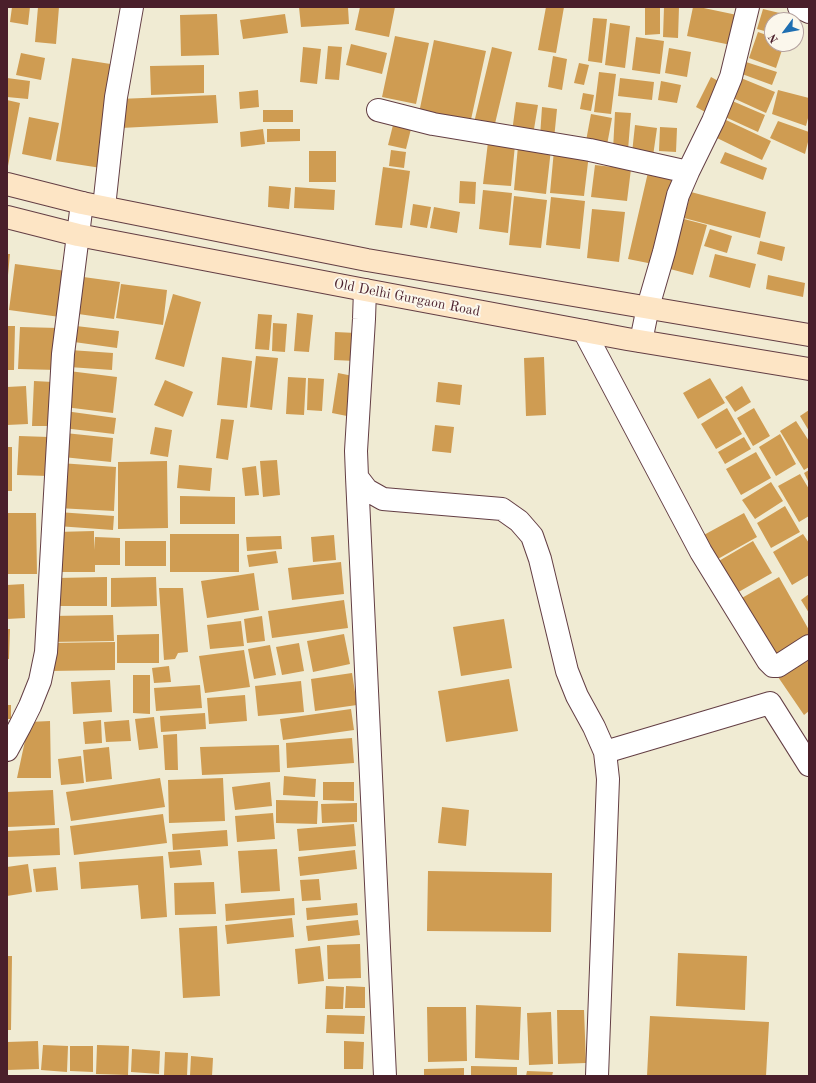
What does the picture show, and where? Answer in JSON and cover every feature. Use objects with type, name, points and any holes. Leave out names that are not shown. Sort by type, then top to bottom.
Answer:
[{"type":"main road","points":[[7,184],[82,203],[104,206],[367,260],[809,335]]},
{"type":"main road","name":"Old Delhi Gurgaon Road","points":[[7,217],[78,234],[365,290],[584,331],[809,369]]},
{"type":"street","points":[[104,206],[116,97],[132,7]]},
{"type":"street","points":[[641,341],[648,307],[664,252],[678,195],[714,121],[731,77],[748,7]]},
{"type":"street","points":[[799,7],[809,12]]},
{"type":"street","points":[[378,110],[433,124],[590,150],[688,172]]},
{"type":"street","points":[[7,750],[35,693],[40,680],[46,652],[63,354],[82,203]]},
{"type":"street","points":[[365,290],[356,452],[385,1076]]},
{"type":"street","points":[[584,331],[701,552],[768,661],[773,666],[778,666],[809,646]]},
{"type":"street","points":[[357,477],[367,490],[383,499],[502,509],[519,521],[532,536],[540,559],[567,670],[577,696],[605,752],[608,779],[597,1076]]},
{"type":"street","points":[[605,752],[770,703],[809,765]]},
{"type":"building","points":[[12,7],[30,7],[28,25],[10,22]]},
{"type":"building","points":[[38,7],[59,7],[56,44],[35,42]]},
{"type":"building","points":[[299,7],[348,7],[349,24],[301,27]]},
{"type":"building","points":[[360,7],[395,7],[389,37],[355,30]]},
{"type":"building","points":[[546,7],[564,7],[556,53],[538,50]]},
{"type":"building","points":[[645,7],[660,7],[660,34],[645,35]]},
{"type":"building","points":[[664,7],[679,7],[678,38],[663,37]]},
{"type":"building","points":[[693,7],[737,15],[731,45],[687,36]]},
{"type":"building","points":[[763,9],[775,12],[764,12],[764,31],[757,29]]},
{"type":"building","points":[[217,14],[219,55],[181,56],[180,15]]},
{"type":"building","points":[[285,14],[288,33],[243,39],[240,20]]},
{"type":"building","points":[[593,18],[607,19],[602,63],[588,61]]},
{"type":"building","points":[[610,23],[630,26],[625,68],[605,65]]},
{"type":"building","points":[[758,32],[764,34],[764,52],[781,52],[776,68],[749,58]]},
{"type":"building","points":[[395,36],[429,43],[416,104],[382,97]]},
{"type":"building","points":[[636,37],[664,41],[660,74],[632,70]]},
{"type":"building","points":[[434,40],[486,51],[470,124],[419,113]]},
{"type":"building","points":[[351,44],[387,53],[382,74],[346,65]]},
{"type":"building","points":[[328,46],[342,47],[339,80],[325,79]]},
{"type":"building","points":[[303,47],[321,49],[317,84],[300,82]]},
{"type":"building","points":[[492,47],[512,52],[493,132],[473,127]]},
{"type":"building","points":[[669,48],[691,52],[687,77],[665,73]]},
{"type":"building","points":[[21,53],[45,58],[41,80],[16,75]]},
{"type":"building","points":[[553,56],[567,59],[562,90],[548,87]]},
{"type":"building","points":[[72,58],[117,65],[101,168],[56,161]]},
{"type":"building","points":[[746,62],[777,72],[772,85],[742,74]]},
{"type":"building","points":[[579,63],[589,65],[584,85],[574,83]]},
{"type":"building","points":[[204,65],[204,93],[151,95],[150,66]]},
{"type":"building","points":[[599,72],[616,74],[611,114],[594,112]]},
{"type":"building","points":[[711,77],[722,83],[707,113],[696,107]]},
{"type":"building","points":[[7,78],[30,81],[28,99],[7,97]]},
{"type":"building","points":[[620,78],[654,82],[652,100],[618,96]]},
{"type":"building","points":[[741,78],[775,92],[766,113],[733,98]]},
{"type":"building","points":[[661,81],[681,85],[677,103],[658,100]]},
{"type":"building","points":[[258,90],[259,107],[240,109],[239,92]]},
{"type":"building","points":[[778,90],[809,98],[809,114],[806,126],[772,114]]},
{"type":"building","points":[[583,93],[594,95],[591,111],[580,109]]},
{"type":"building","points":[[216,95],[218,123],[121,128],[119,99]]},
{"type":"building","points":[[7,100],[20,103],[8,166],[7,166]]},
{"type":"building","points":[[730,100],[765,115],[758,132],[723,116]]},
{"type":"building","points":[[516,102],[538,105],[533,135],[512,132]]},
{"type":"building","points":[[542,107],[557,109],[554,139],[540,137]]},
{"type":"building","points":[[263,110],[293,110],[293,122],[263,122]]},
{"type":"building","points":[[615,112],[631,113],[628,150],[613,150]]},
{"type":"building","points":[[591,114],[612,118],[607,145],[586,141]]},
{"type":"building","points":[[29,117],[59,123],[51,160],[22,154]]},
{"type":"building","points":[[726,120],[771,141],[762,160],[717,138]]},
{"type":"building","points":[[394,121],[412,125],[406,149],[388,145]]},
{"type":"building","points":[[778,121],[809,132],[805,154],[770,138]]},
{"type":"building","points":[[635,125],[657,128],[653,156],[632,153]]},
{"type":"building","points":[[660,127],[677,128],[676,152],[659,151]]},
{"type":"building","points":[[263,129],[265,144],[241,147],[240,132]]},
{"type":"building","points":[[267,129],[300,129],[300,141],[267,142]]},
{"type":"building","points":[[488,142],[515,145],[511,186],[483,184]]},
{"type":"building","points":[[518,146],[551,149],[546,194],[514,190]]},
{"type":"building","points":[[391,150],[406,152],[404,168],[389,166]]},
{"type":"building","points":[[554,150],[589,154],[584,196],[550,193]]},
{"type":"building","points":[[309,151],[336,151],[336,182],[309,182]]},
{"type":"building","points":[[725,152],[767,168],[763,180],[720,163]]},
{"type":"building","points":[[595,165],[631,169],[627,201],[591,197]]},
{"type":"building","points":[[383,167],[410,171],[402,228],[375,225]]},
{"type":"building","points":[[649,168],[674,174],[653,264],[628,259]]},
{"type":"building","points":[[460,181],[476,182],[475,204],[459,203]]},
{"type":"building","points":[[269,186],[291,188],[289,209],[268,207]]},
{"type":"building","points":[[295,187],[335,190],[334,210],[294,208]]},
{"type":"building","points":[[483,190],[512,193],[508,233],[479,229]]},
{"type":"building","points":[[691,192],[766,212],[760,238],[684,218]]},
{"type":"building","points":[[514,196],[547,200],[541,248],[509,245]]},
{"type":"building","points":[[551,197],[585,201],[580,249],[546,245]]},
{"type":"building","points":[[413,204],[431,207],[427,228],[410,225]]},
{"type":"building","points":[[434,207],[460,212],[457,233],[430,228]]},
{"type":"building","points":[[592,209],[625,212],[619,262],[587,258]]},
{"type":"building","points":[[684,219],[707,225],[693,275],[670,269]]},
{"type":"building","points":[[710,229],[732,236],[727,253],[704,246]]},
{"type":"building","points":[[760,241],[785,247],[782,261],[757,254]]},
{"type":"building","points":[[7,254],[10,254],[8,275],[7,275]]},
{"type":"building","points":[[715,254],[756,264],[750,288],[709,277]]},
{"type":"building","points":[[15,264],[66,271],[60,317],[9,310]]},
{"type":"building","points":[[768,275],[805,283],[803,297],[766,289]]},
{"type":"building","points":[[76,276],[120,282],[114,319],[71,313]]},
{"type":"building","points":[[121,284],[167,290],[163,325],[116,318]]},
{"type":"building","points":[[173,294],[201,302],[184,367],[155,359]]},
{"type":"building","points":[[297,313],[313,315],[309,352],[294,351]]},
{"type":"building","points":[[258,314],[272,315],[269,350],[255,349]]},
{"type":"building","points":[[273,323],[287,324],[285,352],[272,351]]},
{"type":"building","points":[[7,326],[15,326],[14,370],[7,370]]},
{"type":"building","points":[[76,326],[119,331],[117,348],[74,342]]},
{"type":"building","points":[[20,327],[58,328],[57,370],[18,369]]},
{"type":"building","points":[[335,332],[356,333],[355,361],[334,360]]},
{"type":"building","points":[[70,350],[113,353],[112,370],[69,367]]},
{"type":"building","points":[[256,356],[278,358],[272,410],[250,407]]},
{"type":"building","points":[[222,357],[252,361],[247,408],[217,405]]},
{"type":"building","points":[[544,357],[546,415],[526,416],[524,358]]},
{"type":"building","points":[[69,371],[117,377],[113,413],[65,407]]},
{"type":"building","points":[[338,373],[353,376],[347,416],[332,413]]},
{"type":"building","points":[[288,377],[306,378],[304,415],[286,414]]},
{"type":"building","points":[[308,378],[324,379],[322,411],[307,410]]},
{"type":"building","points":[[710,378],[725,403],[698,419],[683,393]]},
{"type":"building","points":[[165,380],[193,392],[183,417],[154,405]]},
{"type":"building","points":[[34,381],[53,382],[52,426],[32,426]]},
{"type":"building","points":[[438,382],[462,385],[460,405],[436,402]]},
{"type":"building","points":[[26,386],[28,424],[7,425],[7,387]]},
{"type":"building","points":[[742,386],[751,402],[735,412],[725,397]]},
{"type":"building","points":[[727,408],[742,434],[716,449],[701,424]]},
{"type":"building","points":[[754,408],[770,436],[753,446],[737,418]]},
{"type":"building","points":[[809,410],[809,431],[800,416]]},
{"type":"building","points":[[65,411],[116,418],[114,434],[63,428]]},
{"type":"building","points":[[221,419],[234,420],[228,460],[216,458]]},
{"type":"building","points":[[796,421],[809,441],[809,467],[804,470],[780,431]]},
{"type":"building","points":[[435,425],[454,427],[451,453],[432,451]]},
{"type":"building","points":[[155,427],[172,430],[168,457],[150,454]]},
{"type":"building","points":[[65,433],[113,438],[111,462],[63,457]]},
{"type":"building","points":[[780,434],[796,464],[776,476],[759,447]]},
{"type":"building","points":[[19,436],[49,437],[48,476],[17,475]]},
{"type":"building","points":[[744,437],[751,449],[725,464],[718,452]]},
{"type":"building","points":[[7,447],[12,447],[12,491],[7,491]]},
{"type":"building","points":[[756,452],[771,478],[741,495],[726,469]]},
{"type":"building","points":[[277,460],[280,495],[263,497],[260,461]]},
{"type":"building","points":[[167,461],[168,528],[118,529],[118,462]]},
{"type":"building","points":[[60,463],[116,467],[114,511],[57,508]]},
{"type":"building","points":[[179,465],[212,468],[210,491],[177,488]]},
{"type":"building","points":[[256,466],[259,495],[245,496],[242,468]]},
{"type":"building","points":[[809,470],[809,483],[804,473]]},
{"type":"building","points":[[800,474],[809,489],[809,516],[799,522],[778,486]]},
{"type":"building","points":[[771,482],[783,501],[755,519],[742,500]]},
{"type":"building","points":[[180,496],[235,497],[235,524],[180,524]]},
{"type":"building","points":[[785,506],[800,532],[771,548],[757,523]]},
{"type":"building","points":[[58,512],[114,516],[113,530],[57,526]]},
{"type":"building","points":[[7,513],[36,513],[37,574],[7,574]]},
{"type":"building","points":[[744,513],[757,537],[716,560],[702,536]]},
{"type":"building","points":[[94,531],[94,550],[95,537],[120,538],[120,565],[95,565],[95,572],[57,572],[56,532]]},
{"type":"building","points":[[170,534],[239,534],[239,572],[170,572]]},
{"type":"building","points":[[803,534],[809,543],[809,575],[792,585],[773,552]]},
{"type":"building","points":[[334,535],[336,560],[313,562],[311,537]]},
{"type":"building","points":[[281,536],[282,549],[247,551],[246,537]]},
{"type":"building","points":[[125,541],[166,541],[166,566],[125,566]]},
{"type":"building","points":[[753,541],[772,573],[735,594],[717,562]]},
{"type":"building","points":[[276,551],[278,563],[249,567],[247,555]]},
{"type":"building","points":[[341,562],[344,594],[292,600],[288,568]]},
{"type":"building","points":[[254,573],[259,610],[207,618],[201,581]]},
{"type":"building","points":[[107,577],[107,606],[56,606],[56,578]]},
{"type":"building","points":[[156,577],[157,606],[111,607],[111,578]]},
{"type":"building","points":[[779,577],[809,630],[809,642],[776,661],[740,599]]},
{"type":"building","points":[[24,584],[25,618],[7,619],[7,585]]},
{"type":"building","points":[[159,588],[183,588],[188,652],[178,653],[175,659],[164,660]]},
{"type":"building","points":[[809,594],[809,613],[801,600]]},
{"type":"building","points":[[344,600],[348,628],[272,638],[268,611]]},
{"type":"building","points":[[113,615],[114,641],[51,642],[51,616]]},
{"type":"building","points":[[262,616],[265,641],[247,643],[244,619]]},
{"type":"building","points":[[504,619],[512,668],[461,676],[453,627]]},
{"type":"building","points":[[241,621],[244,646],[210,649],[207,625]]},
{"type":"building","points":[[7,629],[10,629],[9,659],[7,659]]},
{"type":"building","points":[[159,634],[159,663],[117,663],[117,635]]},
{"type":"building","points":[[344,634],[350,664],[313,672],[307,641]]},
{"type":"building","points":[[115,642],[115,670],[50,671],[50,643]]},
{"type":"building","points":[[299,643],[304,671],[282,675],[276,647]]},
{"type":"building","points":[[270,645],[276,675],[254,679],[248,649]]},
{"type":"building","points":[[244,650],[250,687],[205,693],[199,656]]},
{"type":"building","points":[[809,652],[809,711],[804,715],[776,674]]},
{"type":"building","points":[[169,666],[171,682],[154,683],[152,668]]},
{"type":"building","points":[[352,673],[357,705],[315,711],[311,679]]},
{"type":"building","points":[[133,675],[150,675],[150,714],[133,713]]},
{"type":"building","points":[[509,679],[518,731],[446,742],[438,691]]},
{"type":"building","points":[[110,680],[112,712],[73,714],[71,682]]},
{"type":"building","points":[[301,681],[304,712],[258,716],[255,686]]},
{"type":"building","points":[[200,685],[202,708],[156,711],[154,688]]},
{"type":"building","points":[[245,695],[247,721],[209,724],[207,698]]},
{"type":"building","points":[[7,705],[11,705],[11,719],[7,719]]},
{"type":"building","points":[[351,709],[354,730],[283,740],[280,719]]},
{"type":"building","points":[[205,713],[206,729],[161,732],[160,716]]},
{"type":"building","points":[[154,717],[158,748],[139,750],[135,719]]},
{"type":"building","points":[[101,720],[102,743],[85,744],[83,722]]},
{"type":"building","points":[[129,720],[131,741],[106,742],[104,722]]},
{"type":"building","points":[[50,721],[51,778],[17,778],[29,722]]},
{"type":"building","points":[[177,734],[178,770],[165,770],[163,735]]},
{"type":"building","points":[[352,738],[354,763],[287,768],[286,743]]},
{"type":"building","points":[[279,745],[280,772],[202,775],[200,747]]},
{"type":"building","points":[[109,747],[112,779],[86,782],[83,750]]},
{"type":"building","points":[[81,756],[84,783],[61,785],[58,759]]},
{"type":"building","points":[[284,776],[316,779],[315,797],[283,795]]},
{"type":"building","points":[[160,778],[165,807],[71,821],[66,792]]},
{"type":"building","points":[[223,778],[225,821],[169,823],[168,780]]},
{"type":"building","points":[[270,782],[272,806],[235,810],[232,787]]},
{"type":"building","points":[[323,782],[354,782],[354,801],[323,800]]},
{"type":"building","points":[[53,790],[55,825],[7,827],[7,792]]},
{"type":"building","points":[[276,800],[318,801],[317,824],[276,823]]},
{"type":"building","points":[[357,803],[357,822],[322,823],[321,804]]},
{"type":"building","points":[[442,807],[469,810],[466,846],[438,843]]},
{"type":"building","points":[[273,813],[275,839],[237,842],[235,816]]},
{"type":"building","points":[[163,814],[167,843],[74,855],[70,826]]},
{"type":"building","points":[[354,824],[356,846],[299,851],[297,829]]},
{"type":"building","points":[[59,828],[60,855],[7,857],[7,831]]},
{"type":"building","points":[[227,830],[228,846],[173,850],[172,834]]},
{"type":"building","points":[[277,849],[280,891],[241,893],[238,851]]},
{"type":"building","points":[[200,850],[202,865],[170,868],[168,852]]},
{"type":"building","points":[[355,850],[357,869],[300,876],[298,857]]},
{"type":"building","points":[[163,856],[167,917],[141,919],[138,885],[81,889],[79,862]]},
{"type":"building","points":[[28,864],[32,892],[7,896],[7,867]]},
{"type":"building","points":[[56,867],[58,890],[36,892],[33,869]]},
{"type":"building","points":[[428,871],[552,873],[551,932],[427,931]]},
{"type":"building","points":[[319,879],[321,900],[302,901],[300,880]]},
{"type":"building","points":[[214,882],[216,914],[175,915],[174,883]]},
{"type":"building","points":[[294,898],[295,915],[226,921],[225,904]]},
{"type":"building","points":[[357,903],[358,915],[307,920],[306,908]]},
{"type":"building","points":[[292,918],[294,937],[227,944],[225,925]]},
{"type":"building","points":[[358,920],[360,935],[308,941],[306,926]]},
{"type":"building","points":[[217,926],[220,996],[183,998],[179,928]]},
{"type":"building","points":[[360,944],[361,978],[328,979],[327,945]]},
{"type":"building","points":[[320,946],[324,981],[298,984],[295,949]]},
{"type":"building","points":[[678,953],[747,956],[745,1010],[676,1006]]},
{"type":"building","points":[[7,956],[12,956],[11,1030],[7,1030]]},
{"type":"building","points":[[326,986],[344,987],[343,1009],[325,1009]]},
{"type":"building","points":[[346,986],[365,987],[365,1008],[345,1008]]},
{"type":"building","points":[[476,1005],[521,1007],[519,1060],[475,1058]]},
{"type":"building","points":[[427,1007],[466,1007],[467,1061],[428,1062]]},
{"type":"building","points":[[557,1010],[584,1010],[586,1063],[558,1064]]},
{"type":"building","points":[[551,1012],[553,1064],[529,1065],[527,1013]]},
{"type":"building","points":[[327,1015],[365,1016],[364,1034],[326,1033]]},
{"type":"building","points":[[650,1016],[769,1022],[766,1076],[647,1076]]},
{"type":"building","points":[[38,1041],[39,1069],[7,1070],[7,1042]]},
{"type":"building","points":[[344,1041],[364,1042],[363,1069],[344,1069]]},
{"type":"building","points":[[43,1045],[68,1046],[67,1072],[41,1070]]},
{"type":"building","points":[[97,1045],[129,1046],[128,1075],[96,1074]]},
{"type":"building","points":[[70,1046],[93,1046],[93,1072],[70,1071]]},
{"type":"building","points":[[132,1049],[160,1051],[159,1074],[131,1072]]},
{"type":"building","points":[[165,1052],[188,1053],[187,1076],[164,1075]]},
{"type":"building","points":[[191,1056],[213,1058],[212,1076],[190,1076]]},
{"type":"building","points":[[471,1066],[517,1067],[517,1076],[471,1076]]},
{"type":"building","points":[[464,1068],[464,1076],[424,1076],[424,1069]]},
{"type":"building","points":[[527,1071],[553,1072],[552,1076],[526,1076]]}]
